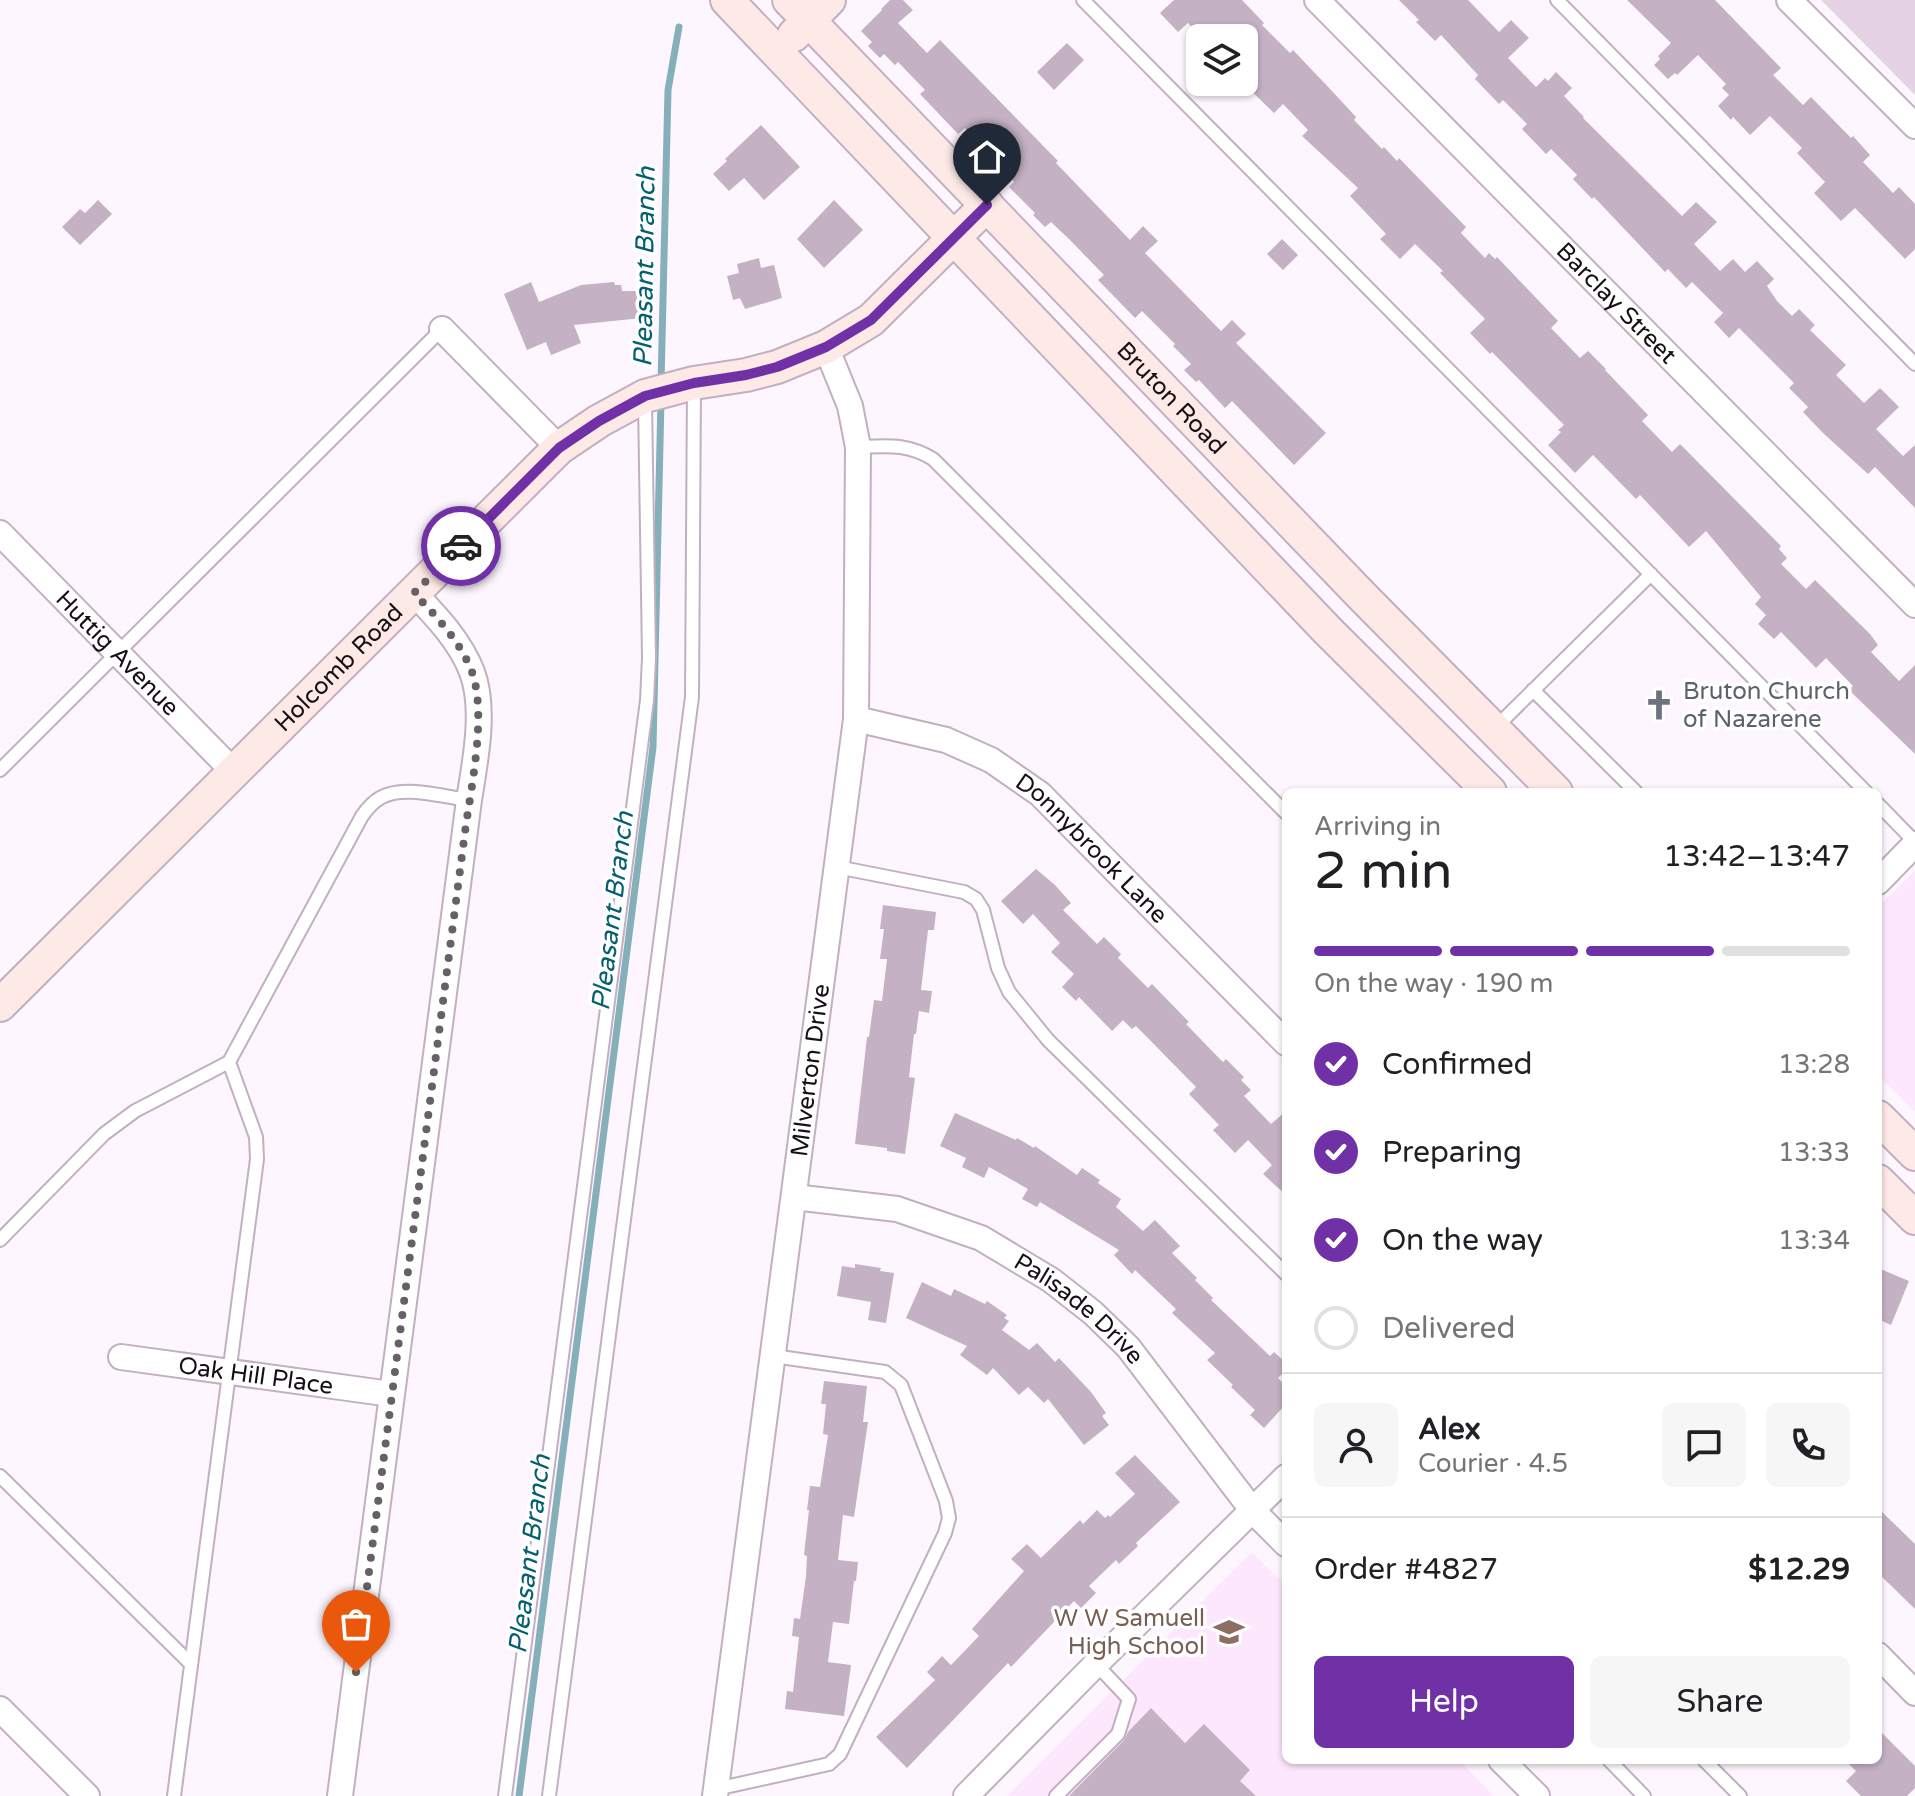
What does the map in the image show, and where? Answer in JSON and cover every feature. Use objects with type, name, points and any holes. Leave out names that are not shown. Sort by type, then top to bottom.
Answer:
[{"type":"main road","name":"Bruton Road","points":[[727,0],[1328,631],[1486,788]]},
{"type":"main road","name":"Bruton Road","points":[[809,7],[987,205],[1362,596],[1552,788]]},
{"type":"main road","points":[[778,52],[809,7]]},
{"type":"main road","name":"Holcomb Road","points":[[0,1005],[559,448],[599,421],[645,396],[777,367],[826,347],[871,320],[987,205]]},
{"type":"main road","points":[[1328,631],[1362,596]]},
{"type":"main road","points":[[1882,1121],[1915,1154]]},
{"type":"main road","points":[[1882,1185],[1915,1218]]},
{"type":"street","name":"Barclay Street","points":[[1317,0],[1915,605]]},
{"type":"street","points":[[1789,0],[1915,126]]},
{"type":"street","points":[[442,329],[559,448]]},
{"type":"street","name":"Milverton Drive","points":[[716,1792],[856,719],[858,447],[850,406],[826,347]]},
{"type":"street","name":"Huttig Avenue","points":[[0,533],[235,773]]},
{"type":"street","points":[[340,1796],[476,760],[478,702],[472,673],[440,620],[414,593]]},
{"type":"street","name":"Donnybrook Lane","points":[[856,719],[946,740],[991,760],[1040,794],[1282,1039]]},
{"type":"street","points":[[1882,878],[1915,843]]},
{"type":"street","name":"Palisade Drive","points":[[794,1197],[897,1209],[981,1238],[1051,1280],[1093,1313],[1128,1347],[1253,1511],[1282,1540]]},
{"type":"street","name":"Oak Hill Place","points":[[121,1357],[391,1394]]},
{"type":"street","points":[[966,1796],[1282,1481]]},
{"type":"street","points":[[1882,1659],[1915,1693]]},
{"type":"street","points":[[0,1709],[87,1796]]},
{"type":"street","points":[[1505,1764],[1537,1796]]},
{"type":"lane","points":[[1083,0],[1862,788]]},
{"type":"lane","points":[[1557,0],[1915,364]]},
{"type":"lane","points":[[0,770],[442,329]]},
{"type":"lane","points":[[549,1796],[692,697],[687,385]]},
{"type":"lane","points":[[505,1796],[647,700],[645,396]]},
{"type":"lane","points":[[858,447],[899,445],[933,459],[1282,809]]},
{"type":"lane","points":[[1494,729],[1651,574]]},
{"type":"lane","points":[[1533,690],[1632,788]]},
{"type":"lane","points":[[0,1240],[104,1134],[135,1111],[229,1062],[362,816],[376,800],[389,793],[405,791],[469,800]]},
{"type":"lane","points":[[1882,808],[1915,843]]},
{"type":"lane","points":[[837,867],[964,892],[976,899],[983,910],[998,968],[1009,992],[1048,1040],[1282,1270]]},
{"type":"lane","points":[[174,1796],[257,1159],[256,1137],[229,1062]]},
{"type":"lane","points":[[716,1792],[829,1764],[840,1754],[945,1533],[949,1518],[946,1501],[901,1385],[885,1372],[773,1356]]},
{"type":"lane","points":[[0,1476],[190,1663]]},
{"type":"lane","points":[[1056,1796],[1118,1734],[1129,1699],[1096,1664]]},
{"type":"lane","points":[[1613,1764],[1644,1796]]},
{"type":"lane","points":[[1708,1764],[1740,1796]]},
{"type":"shaded area","points":[[1821,0],[1915,0],[1915,95]]},
{"type":"shaded area","points":[[1915,871],[1915,1112],[1882,1079],[1882,903]]},
{"type":"shaded area","name":"W W Samuell High School","points":[[1252,1552],[1282,1582],[1282,1764],[1463,1764],[1494,1796],[1007,1796]]},
{"type":"building","points":[[890,0],[903,0],[913,10],[898,23],[927,53],[940,40],[1130,240],[1143,226],[1158,241],[1145,253],[1221,331],[1232,320],[1246,334],[1236,343],[1326,433],[1294,465],[1232,401],[1225,408],[1199,380],[1196,382],[1184,370],[1191,364],[1173,346],[1175,344],[1142,311],[1135,318],[1098,280],[1104,275],[1069,239],[1051,222],[1045,227],[1033,215],[1035,213],[1009,187],[1014,182],[965,128],[958,134],[920,94],[925,90],[898,62],[895,65],[884,54],[880,58],[868,46],[872,42],[861,31]]},
{"type":"building","points":[[1174,0],[1242,0],[1290,53],[1293,50],[1382,149],[1384,147],[1397,161],[1399,158],[1466,227],[1461,233],[1485,258],[1489,253],[1495,259],[1497,257],[1558,321],[1551,328],[1580,358],[1588,351],[1606,369],[1648,415],[1642,421],[1672,452],[1680,444],[1781,546],[1779,549],[1787,558],[1781,564],[1806,589],[1815,580],[1870,634],[1878,645],[1871,652],[1899,681],[1915,665],[1915,754],[1849,690],[1853,686],[1826,658],[1816,668],[1781,632],[1774,639],[1758,624],[1766,615],[1755,604],[1761,597],[1706,531],[1689,547],[1640,495],[1636,499],[1593,455],[1575,473],[1548,445],[1564,425],[1470,333],[1485,319],[1415,244],[1400,259],[1380,239],[1386,234],[1350,196],[1358,188],[1302,136],[1308,130],[1283,104],[1274,113],[1256,96],[1258,24],[1188,23],[1178,32],[1160,13]]},
{"type":"building","points":[[1399,0],[1468,0],[1499,32],[1511,20],[1529,38],[1508,58],[1536,87],[1556,72],[1572,88],[1564,96],[1583,118],[1682,216],[1696,202],[1717,222],[1694,244],[1720,271],[1733,259],[1745,272],[1757,261],[1774,279],[1767,286],[1777,301],[1792,316],[1799,309],[1815,325],[1810,330],[1846,365],[1836,375],[1864,403],[1880,388],[1899,407],[1876,429],[1903,456],[1915,445],[1915,508],[1875,467],[1868,474],[1823,433],[1803,412],[1808,407],[1789,388],[1794,383],[1739,328],[1729,338],[1714,322],[1723,313],[1692,282],[1686,288],[1668,269],[1665,272],[1573,179],[1577,175],[1551,149],[1546,154],[1522,129],[1527,124],[1503,100],[1499,104],[1475,79],[1478,75],[1441,35],[1435,41]]},
{"type":"building","points":[[1627,0],[1715,0],[1781,68],[1773,75],[1803,105],[1811,97],[1870,155],[1863,162],[1893,193],[1899,187],[1915,204],[1915,249],[1905,259],[1855,208],[1841,221],[1814,193],[1825,182],[1797,153],[1802,148],[1770,116],[1750,135],[1718,106],[1729,95],[1722,88],[1726,84],[1698,55],[1677,75],[1675,73],[1668,79],[1654,65],[1671,43]]},
{"type":"building","points":[[1067,43],[1084,60],[1054,90],[1037,72]]},
{"type":"building","points":[[761,125],[800,167],[764,200],[744,178],[729,191],[713,174]]},
{"type":"building","points":[[98,200],[112,214],[80,245],[62,227],[80,209],[85,213]]},
{"type":"building","points":[[834,200],[863,230],[824,268],[797,239]]},
{"type":"building","points":[[1282,239],[1298,255],[1283,270],[1267,254]]},
{"type":"building","points":[[759,258],[761,268],[774,265],[782,298],[745,309],[740,298],[733,300],[727,276],[739,273],[737,264]]},
{"type":"building","points":[[531,282],[539,302],[581,285],[614,282],[621,285],[622,291],[642,291],[642,318],[574,325],[581,343],[551,355],[546,342],[527,350],[504,294]]},
{"type":"building","points":[[1036,869],[1071,903],[1063,910],[1097,944],[1104,937],[1121,954],[1118,958],[1148,988],[1152,984],[1214,1053],[1223,1062],[1226,1059],[1244,1077],[1241,1080],[1251,1090],[1244,1096],[1271,1124],[1282,1114],[1282,1191],[1263,1174],[1272,1165],[1248,1140],[1235,1153],[1213,1130],[1219,1125],[1189,1094],[1196,1087],[1136,1026],[1132,1029],[1123,1020],[1112,1031],[1079,997],[1076,1001],[1062,987],[1074,974],[1051,952],[1060,943],[1033,914],[1023,924],[1001,901]]},
{"type":"building","points":[[883,905],[936,912],[934,930],[928,930],[921,990],[932,991],[929,1013],[919,1011],[914,1034],[909,1077],[915,1078],[905,1154],[855,1144],[867,1037],[874,1000],[882,1001],[887,959],[880,959]]},
{"type":"building","points":[[955,1113],[1035,1146],[1077,1175],[1082,1168],[1121,1199],[1116,1207],[1143,1231],[1155,1220],[1180,1246],[1172,1253],[1197,1278],[1195,1280],[1213,1298],[1211,1300],[1270,1356],[1274,1352],[1282,1359],[1282,1374],[1278,1378],[1282,1382],[1282,1408],[1264,1428],[1250,1415],[1255,1410],[1207,1360],[1215,1353],[1172,1313],[1176,1309],[1135,1270],[1132,1274],[1114,1255],[1119,1250],[1040,1202],[1037,1207],[1022,1199],[1028,1189],[989,1167],[984,1178],[962,1167],[966,1158],[940,1146]]},
{"type":"building","points":[[855,1264],[894,1273],[886,1323],[868,1320],[871,1302],[837,1296],[842,1266],[855,1268]]},
{"type":"building","points":[[1882,1270],[1909,1281],[1891,1325],[1882,1321]]},
{"type":"building","points":[[922,1282],[951,1296],[954,1289],[985,1304],[987,1301],[1007,1315],[1004,1318],[1009,1321],[1002,1330],[1029,1350],[1037,1343],[1055,1362],[1059,1358],[1091,1392],[1106,1413],[1102,1416],[1109,1425],[1084,1445],[1048,1399],[1044,1403],[1028,1387],[1019,1395],[993,1368],[987,1375],[960,1355],[967,1346],[906,1318]]},
{"type":"building","points":[[824,1381],[867,1386],[863,1422],[868,1422],[854,1517],[843,1515],[838,1560],[858,1562],[856,1581],[849,1624],[833,1622],[828,1662],[851,1665],[844,1716],[785,1709],[787,1691],[793,1692],[799,1637],[792,1636],[794,1618],[800,1619],[806,1576],[807,1556],[804,1555],[810,1486],[820,1487],[828,1435],[823,1434],[826,1404],[821,1404]]},
{"type":"building","points":[[1135,1455],[1180,1502],[1136,1543],[1138,1546],[1119,1564],[1116,1560],[1089,1586],[1096,1593],[1081,1608],[1074,1601],[1011,1667],[1008,1663],[907,1768],[876,1737],[935,1680],[927,1672],[942,1656],[951,1665],[979,1636],[972,1629],[1024,1571],[1011,1559],[1027,1544],[1041,1558],[1080,1520],[1083,1524],[1097,1510],[1105,1518],[1110,1517],[1135,1494],[1115,1473]]},
{"type":"building","points":[[1882,1512],[1915,1544],[1915,1609],[1882,1577]]},
{"type":"building","points":[[1151,1708],[1185,1743],[1204,1724],[1250,1770],[1240,1781],[1256,1796],[1069,1796]]},
{"type":"building","points":[[1882,1733],[1915,1766],[1915,1788],[1907,1796],[1861,1796],[1846,1781],[1856,1771],[1849,1764],[1882,1764]]},
{"type":"waterway","name":"Pleasant Branch","points":[[661,383],[668,90],[679,27]]},
{"type":"waterway","name":"Pleasant Branch","points":[[519,1796],[653,747],[661,400]]},
{"type":"way so far","points":[[356,1672],[476,760],[478,702],[472,673],[440,620],[414,593],[461,546]]},
{"type":"place","name":"Bruton Church of Nazarene","points":[[1659,705]]},
{"type":"place","name":"W W Samuell High School","points":[[1229,1632]]},
{"type":"route","points":[[461,546],[559,448],[599,421],[645,396],[777,367],[826,347],[871,320],[987,205]]}]
